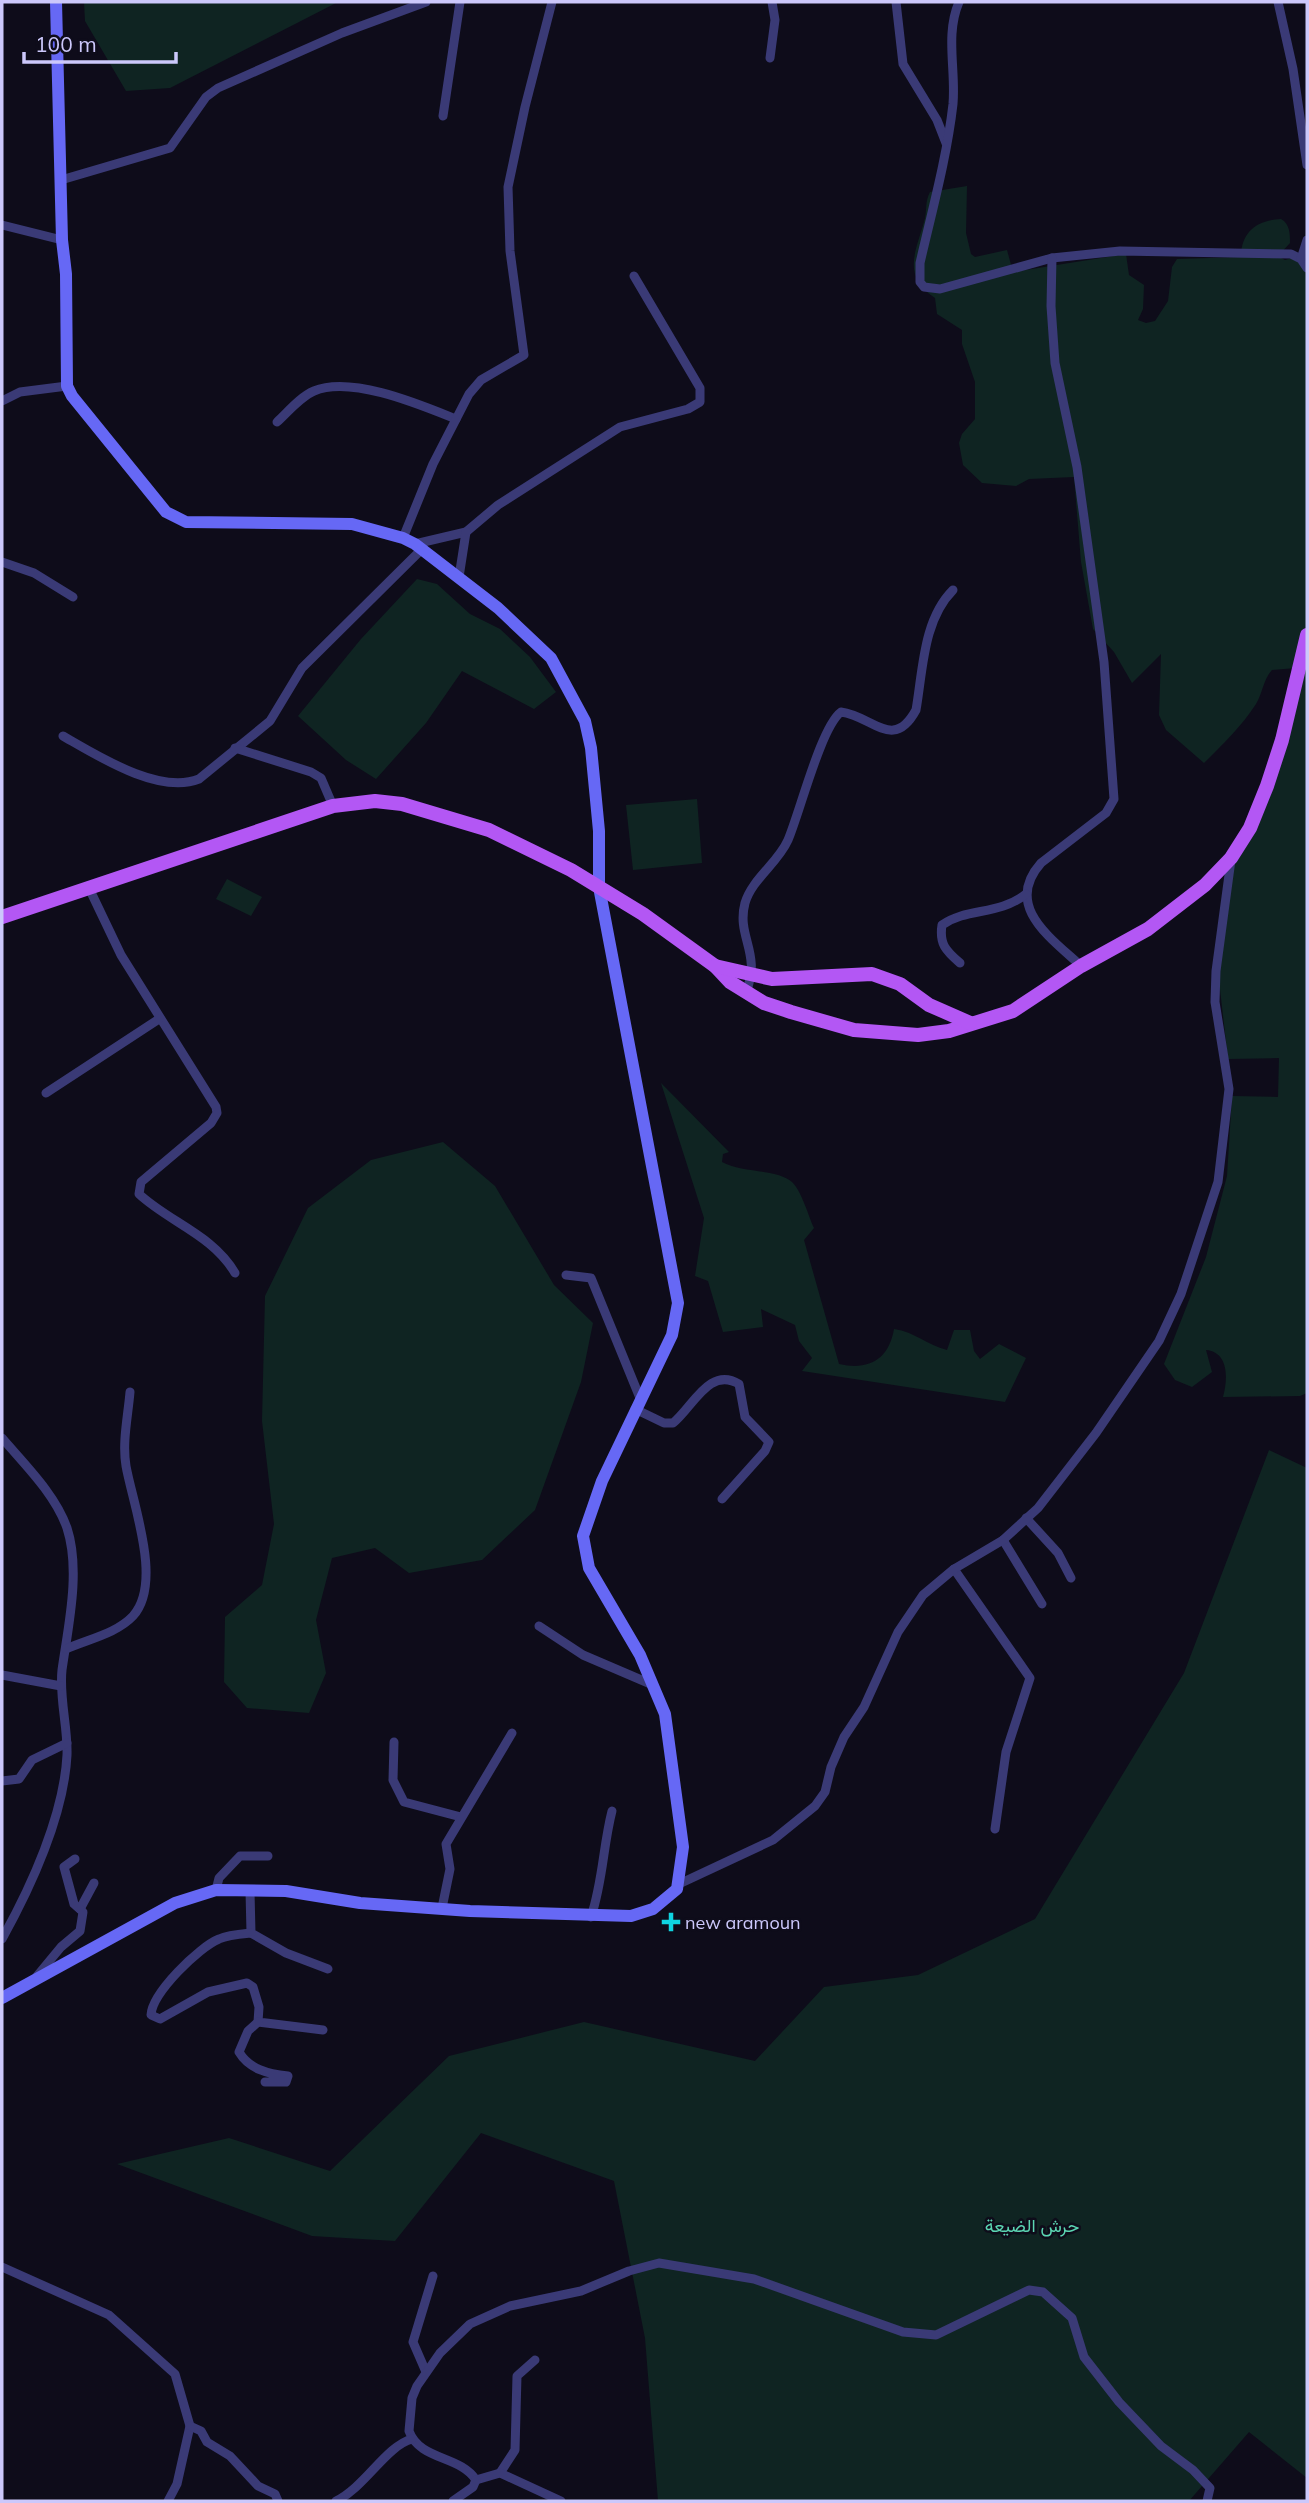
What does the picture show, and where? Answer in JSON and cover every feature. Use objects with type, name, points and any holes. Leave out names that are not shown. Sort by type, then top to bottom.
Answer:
[{"type":"main road","points":[[2,917],[88,886],[333,807],[375,801],[433,812],[489,830],[599,887],[643,914],[715,966],[730,982],[764,1003],[828,1024],[894,1034],[949,1031],[1013,1011],[1081,966],[1148,929],[1205,885],[1231,858],[1251,828],[1267,786],[1282,740],[1307,635]]},
{"type":"main road","points":[[715,966],[772,979],[872,974],[900,984],[929,1005],[971,1023]]},
{"type":"main road","points":[[764,1003],[772,979]]},
{"type":"street","points":[[56,2],[62,240],[66,274],[67,386],[72,396],[166,512],[175,519],[215,523],[332,522],[369,528],[413,544],[459,577],[544,649],[585,721],[591,748],[599,831],[599,887],[678,1303],[672,1335],[602,1481],[583,1536],[589,1568],[666,1714],[676,1772],[683,1847],[679,1884]]},
{"type":"street","points":[[61,180],[170,148],[206,97],[218,88],[342,33],[426,2]]},
{"type":"street","points":[[443,116],[460,2]]},
{"type":"street","points":[[63,736],[132,772],[176,783],[199,779],[270,721],[302,668],[413,544],[422,489],[475,386],[524,355],[510,251],[508,187],[552,2]]},
{"type":"street","points":[[770,58],[775,20],[772,2]]},
{"type":"street","points":[[895,2],[903,64],[937,120],[947,145]]},
{"type":"street","points":[[959,2],[951,31],[955,77],[947,145],[920,264],[920,282],[924,288],[940,289],[1052,258],[1158,249],[1278,253],[1301,259],[1307,268]]},
{"type":"street","points":[[1278,2],[1293,69],[1307,165]]},
{"type":"street","points":[[2,225],[62,240]]},
{"type":"street","points":[[1301,259],[1307,240]]},
{"type":"street","points":[[1052,258],[1055,363],[1077,467],[1104,662],[1114,799],[1106,813],[1034,870],[1026,894],[1034,919],[1040,927],[1081,966]]},
{"type":"street","points":[[413,544],[466,532],[498,505],[611,432],[631,423],[688,409],[700,402],[700,387],[634,276]]},
{"type":"street","points":[[3,403],[20,392],[67,386]]},
{"type":"street","points":[[276,422],[313,391],[329,387],[410,401],[456,419]]},
{"type":"street","points":[[459,577],[466,532]]},
{"type":"street","points":[[2,562],[34,573],[73,597]]},
{"type":"street","points":[[746,992],[753,975],[752,954],[743,923],[745,902],[787,843],[826,730],[841,712],[853,713],[891,731],[903,729],[910,722],[916,710],[933,618],[940,603],[953,590]]},
{"type":"street","points":[[235,748],[311,772],[321,778],[333,807]]},
{"type":"street","points":[[2,1998],[175,1903],[216,1890],[286,1891],[360,1903],[591,1917],[631,1916],[653,1909],[679,1884],[773,1840],[815,1806],[825,1792],[836,1753],[864,1707],[898,1632],[923,1595],[954,1569],[1003,1540],[1026,1518],[1096,1433],[1159,1341],[1181,1294],[1212,1205],[1220,1170],[1229,1097],[1215,1002],[1231,858]]},
{"type":"street","points":[[88,886],[121,955],[159,1019],[214,1101],[217,1113],[211,1123],[141,1182],[139,1194],[158,1212],[208,1242],[227,1260],[234,1273]]},
{"type":"street","points":[[960,963],[943,947],[940,938],[942,925],[964,915],[1009,906],[1026,894]]},
{"type":"street","points":[[46,1093],[159,1019]]},
{"type":"street","points":[[566,1275],[591,1278],[597,1288],[638,1404],[664,1423],[673,1423],[714,1381],[725,1379],[739,1384],[745,1417],[769,1442],[765,1451],[722,1499]]},
{"type":"street","points":[[66,1649],[122,1626],[135,1614],[144,1592],[143,1543],[126,1465],[130,1392]]},
{"type":"street","points":[[2,1438],[50,1498],[66,1526],[71,1573],[61,1686],[67,1743],[64,1775],[43,1849],[22,1903],[2,1939]]},
{"type":"street","points":[[1026,1518],[1058,1553],[1070,1578]]},
{"type":"street","points":[[1003,1540],[1042,1604]]},
{"type":"street","points":[[954,1569],[1030,1678],[1006,1752],[995,1829]]},
{"type":"street","points":[[539,1626],[583,1655],[653,1685]]},
{"type":"street","points":[[2,1675],[61,1686]]},
{"type":"street","points":[[442,1908],[450,1869],[446,1844],[512,1733]]},
{"type":"street","points":[[394,1742],[393,1780],[404,1802],[461,1817]]},
{"type":"street","points":[[2,1781],[19,1779],[32,1760],[67,1743]]},
{"type":"street","points":[[591,1917],[600,1888],[604,1843],[612,1811]]},
{"type":"street","points":[[216,1890],[219,1878],[240,1856],[268,1856]]},
{"type":"street","points":[[31,1983],[61,1947],[80,1931],[83,1912],[74,1904],[64,1867],[75,1859]]},
{"type":"street","points":[[80,1909],[94,1884]]},
{"type":"street","points":[[250,1891],[251,1933]]},
{"type":"street","points":[[258,2022],[256,1997],[253,1987],[247,1983],[208,1992],[160,2019],[151,2015],[156,2001],[198,1951],[220,1938],[251,1933],[286,1953],[328,1969]]},
{"type":"street","points":[[265,2082],[286,2082],[288,2077],[260,2071],[245,2062],[239,2052],[248,2031],[258,2022],[323,2030]]},
{"type":"street","points":[[476,2480],[461,2467],[425,2451],[412,2439],[409,2419],[412,2398],[426,2372],[452,2341],[479,2318],[510,2306],[581,2291],[659,2263],[754,2279],[903,2332],[923,2336],[936,2335],[968,2322],[1034,2290],[1051,2298],[1069,2312],[1077,2340],[1091,2367],[1150,2436],[1204,2480],[1210,2488],[1207,2501]]},
{"type":"street","points":[[2,2267],[110,2315],[175,2374],[190,2426],[177,2484],[168,2501]]},
{"type":"street","points":[[426,2372],[413,2342],[433,2276]]},
{"type":"street","points":[[476,2480],[500,2473],[515,2450],[517,2376],[535,2360]]},
{"type":"street","points":[[190,2426],[201,2431],[206,2442],[230,2456],[258,2486],[275,2494],[278,2501]]},
{"type":"street","points":[[336,2501],[356,2489],[393,2449],[412,2439]]},
{"type":"street","points":[[500,2473],[561,2501]]},
{"type":"street","points":[[453,2501],[473,2487],[476,2480]]},
{"type":"green space","points":[[84,2],[338,2],[170,88],[126,91],[85,21]]},
{"type":"green space","points":[[967,186],[966,233],[971,254],[975,257],[1007,250],[1013,272],[1126,254],[1129,275],[1144,285],[1143,309],[1138,320],[1146,323],[1155,321],[1168,301],[1172,267],[1177,259],[1241,257],[1244,241],[1252,229],[1265,222],[1281,219],[1288,226],[1290,236],[1290,243],[1278,256],[1285,260],[1298,256],[1307,230],[1307,1393],[1300,1396],[1223,1397],[1226,1375],[1223,1361],[1214,1352],[1206,1350],[1212,1372],[1192,1387],[1175,1380],[1164,1364],[1206,1257],[1227,1176],[1232,1096],[1278,1097],[1279,1058],[1228,1059],[1218,972],[1233,867],[1252,831],[1296,668],[1272,670],[1250,712],[1204,763],[1166,730],[1159,715],[1161,654],[1132,683],[1114,652],[1093,629],[1081,562],[1074,477],[1029,479],[1016,486],[982,483],[963,465],[959,443],[962,434],[975,419],[975,382],[962,344],[962,330],[937,314],[935,298],[918,280],[914,261],[930,192]]},
{"type":"green space","points":[[417,579],[437,584],[470,614],[500,629],[530,657],[556,692],[534,709],[462,671],[426,723],[376,779],[346,760],[298,716],[361,639]]},
{"type":"green space","points":[[697,799],[702,863],[633,870],[626,805]]},
{"type":"green space","points":[[227,879],[262,897],[251,916],[216,899]]},
{"type":"green space","points":[[661,1083],[729,1152],[723,1154],[722,1162],[778,1175],[796,1186],[814,1228],[804,1240],[839,1364],[860,1366],[876,1360],[888,1348],[894,1329],[947,1350],[954,1330],[970,1330],[974,1351],[980,1359],[999,1344],[1026,1358],[1005,1402],[802,1371],[812,1358],[799,1341],[795,1325],[761,1309],[763,1327],[723,1332],[708,1281],[695,1276],[704,1218]]},
{"type":"green space","points":[[443,1142],[495,1186],[554,1285],[593,1323],[581,1382],[535,1510],[482,1560],[409,1573],[375,1548],[332,1558],[316,1620],[326,1673],[309,1713],[247,1708],[224,1682],[225,1617],[262,1585],[274,1524],[262,1421],[265,1296],[308,1208],[371,1160]]},
{"type":"green space","name":"حرش الضيعة","points":[[1269,1450],[1307,1468],[1307,2478],[1249,2432],[1189,2501],[658,2501],[645,2338],[614,2181],[481,2133],[395,2241],[312,2236],[117,2164],[229,2138],[330,2171],[449,2056],[584,2022],[755,2061],[824,1987],[918,1975],[1035,1919],[1184,1673]]},
{"type":"place","name":"new aramoun","points":[[671,1922]]}]
